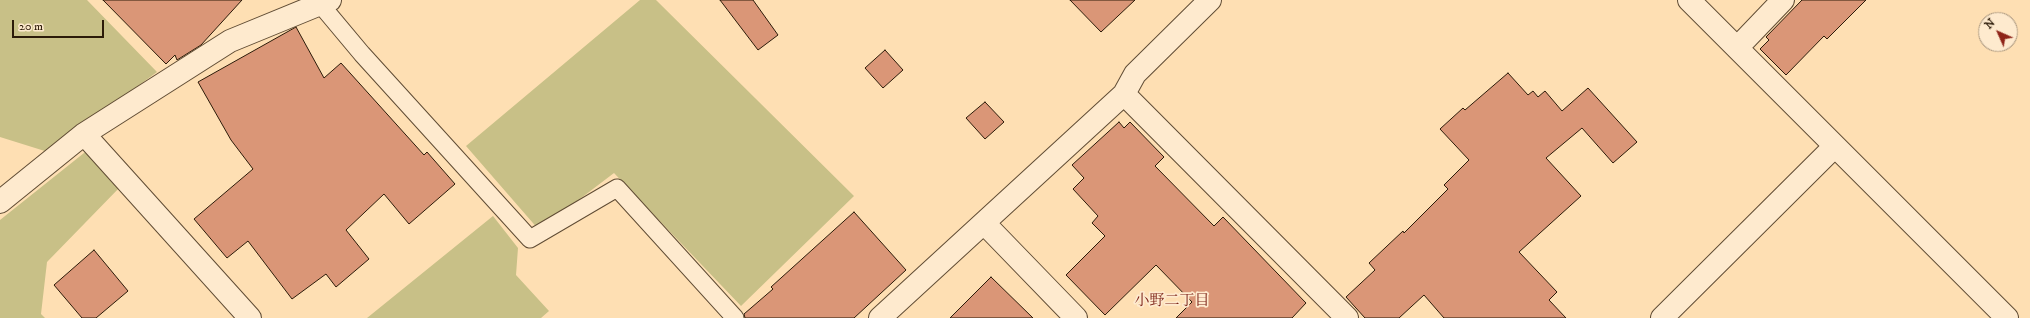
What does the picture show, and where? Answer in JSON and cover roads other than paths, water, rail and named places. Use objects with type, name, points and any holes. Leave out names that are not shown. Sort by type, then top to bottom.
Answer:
[{"type":"street","points":[[880,318],[1124,94],[1135,74],[1210,0]]},
{"type":"street","points":[[1688,0],[2007,318]]},
{"type":"street","points":[[1737,48],[1783,0]]},
{"type":"street","points":[[0,202],[84,134],[230,41],[325,2]]},
{"type":"street","points":[[1124,94],[1347,318]]},
{"type":"street","points":[[84,134],[250,318]]},
{"type":"street","points":[[1662,318],[1835,146]]},
{"type":"street","points":[[984,223],[1076,318]]},
{"type":"lane","points":[[325,2],[362,54],[530,239],[617,188],[736,318]]},
{"type":"district","name":"小野二丁目","points":[[1172,302]]}]
